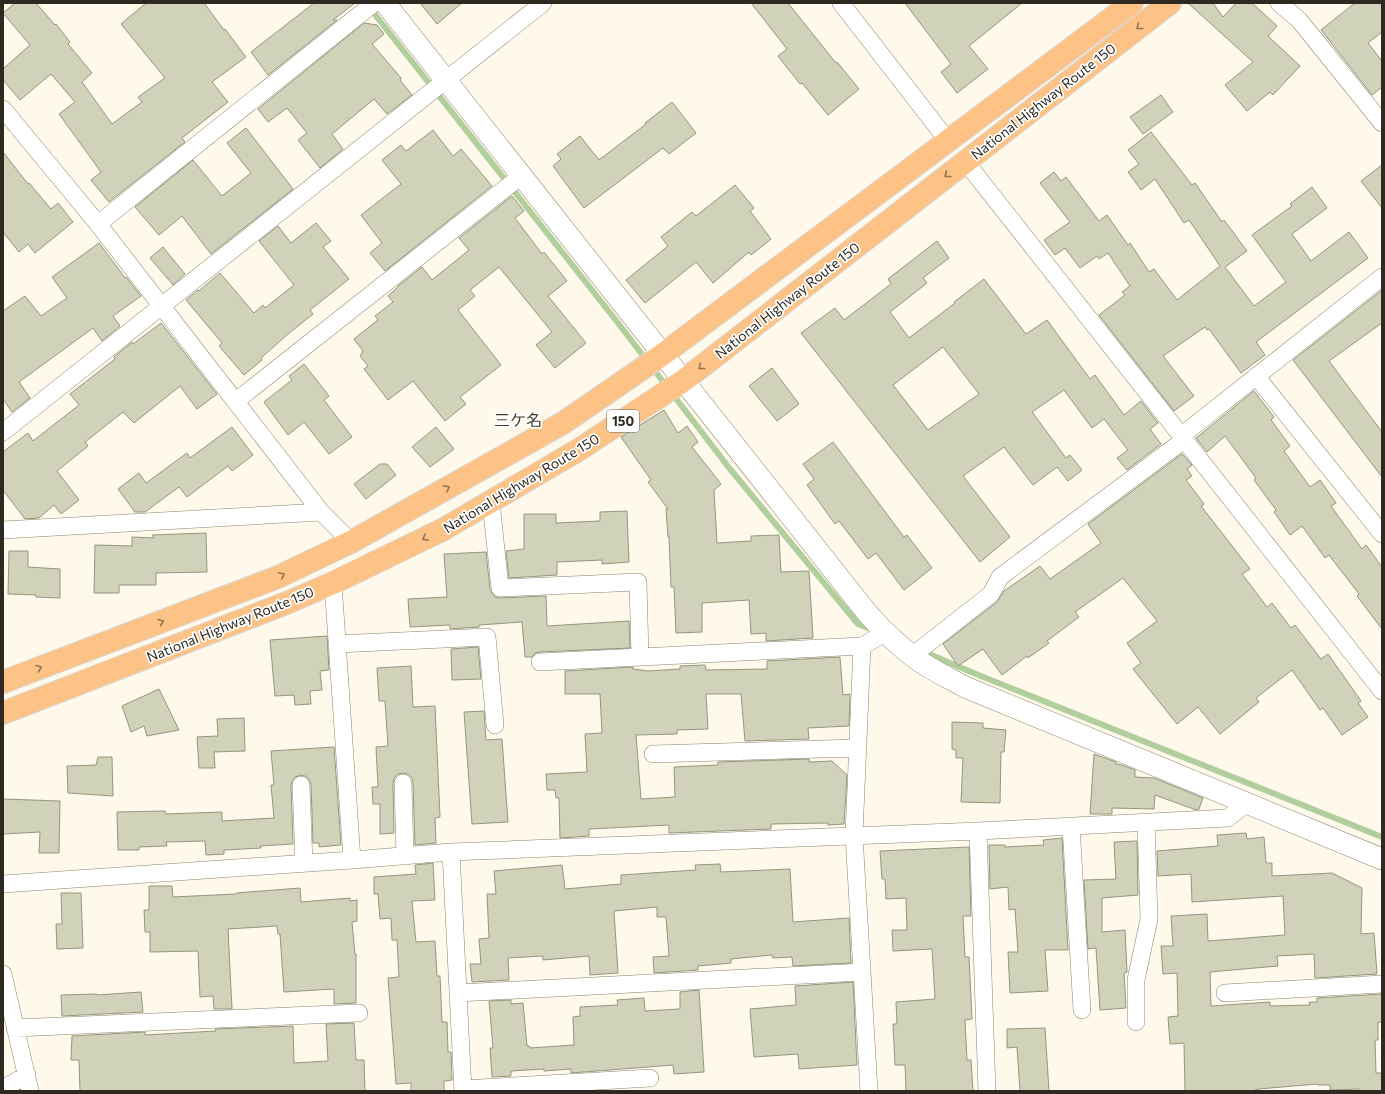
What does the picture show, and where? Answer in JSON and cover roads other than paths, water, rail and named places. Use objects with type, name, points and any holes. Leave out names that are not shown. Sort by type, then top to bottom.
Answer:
[{"type":"highway","name":"National Highway Route 150","points":[[3,682],[278,577],[350,542],[563,423],[662,355],[1132,3]]},
{"type":"highway","name":"National Highway Route 150","points":[[3,713],[289,602],[333,583],[444,529],[580,449],[683,381],[1170,3]]},
{"type":"street","points":[[98,224],[374,3]]},
{"type":"street","points":[[385,3],[662,355],[868,614],[885,633],[912,656],[965,687],[1382,858]]},
{"type":"street","points":[[3,432],[543,3]]},
{"type":"street","points":[[841,3],[948,141]]},
{"type":"street","points":[[1279,3],[1299,20],[1382,123]]},
{"type":"street","points":[[3,109],[98,224],[163,306],[321,512],[350,542]]},
{"type":"street","points":[[965,162],[1382,691]]},
{"type":"street","points":[[236,401],[521,176]]},
{"type":"street","points":[[912,656],[991,594],[1000,577],[1183,438],[1256,376],[1382,276]]},
{"type":"street","points":[[1256,376],[1382,534]]},
{"type":"street","points":[[491,502],[500,588],[638,582],[640,657]]},
{"type":"street","points":[[3,530],[321,512]]},
{"type":"street","points":[[333,583],[352,860]]},
{"type":"street","points":[[540,662],[862,646],[885,633]]},
{"type":"street","points":[[337,644],[488,637],[495,725]]},
{"type":"street","points":[[862,646],[854,835],[868,1091]]},
{"type":"street","points":[[653,754],[858,748]]},
{"type":"street","points":[[403,783],[405,856]]},
{"type":"street","points":[[301,785],[304,864]]},
{"type":"street","points":[[3,884],[304,864],[451,852],[1228,818],[1247,803]]},
{"type":"street","points":[[1136,1022],[1136,980],[1149,919],[1146,822]]},
{"type":"street","points":[[1071,826],[1082,1010]]},
{"type":"street","points":[[978,830],[987,1091]]},
{"type":"street","points":[[451,852],[463,1090],[650,1078]]},
{"type":"street","points":[[458,993],[862,972]]},
{"type":"street","points":[[3,974],[28,1083],[4,1088],[3,1091]]},
{"type":"street","points":[[1225,993],[1382,984]]},
{"type":"street","points":[[16,1028],[360,1013]]},
{"type":"waterway","points":[[369,7],[618,323],[730,469],[858,624],[873,630]]},
{"type":"waterway","points":[[922,651],[1382,837]]},
{"type":"district","name":"三ケ名","points":[[518,419]]}]
